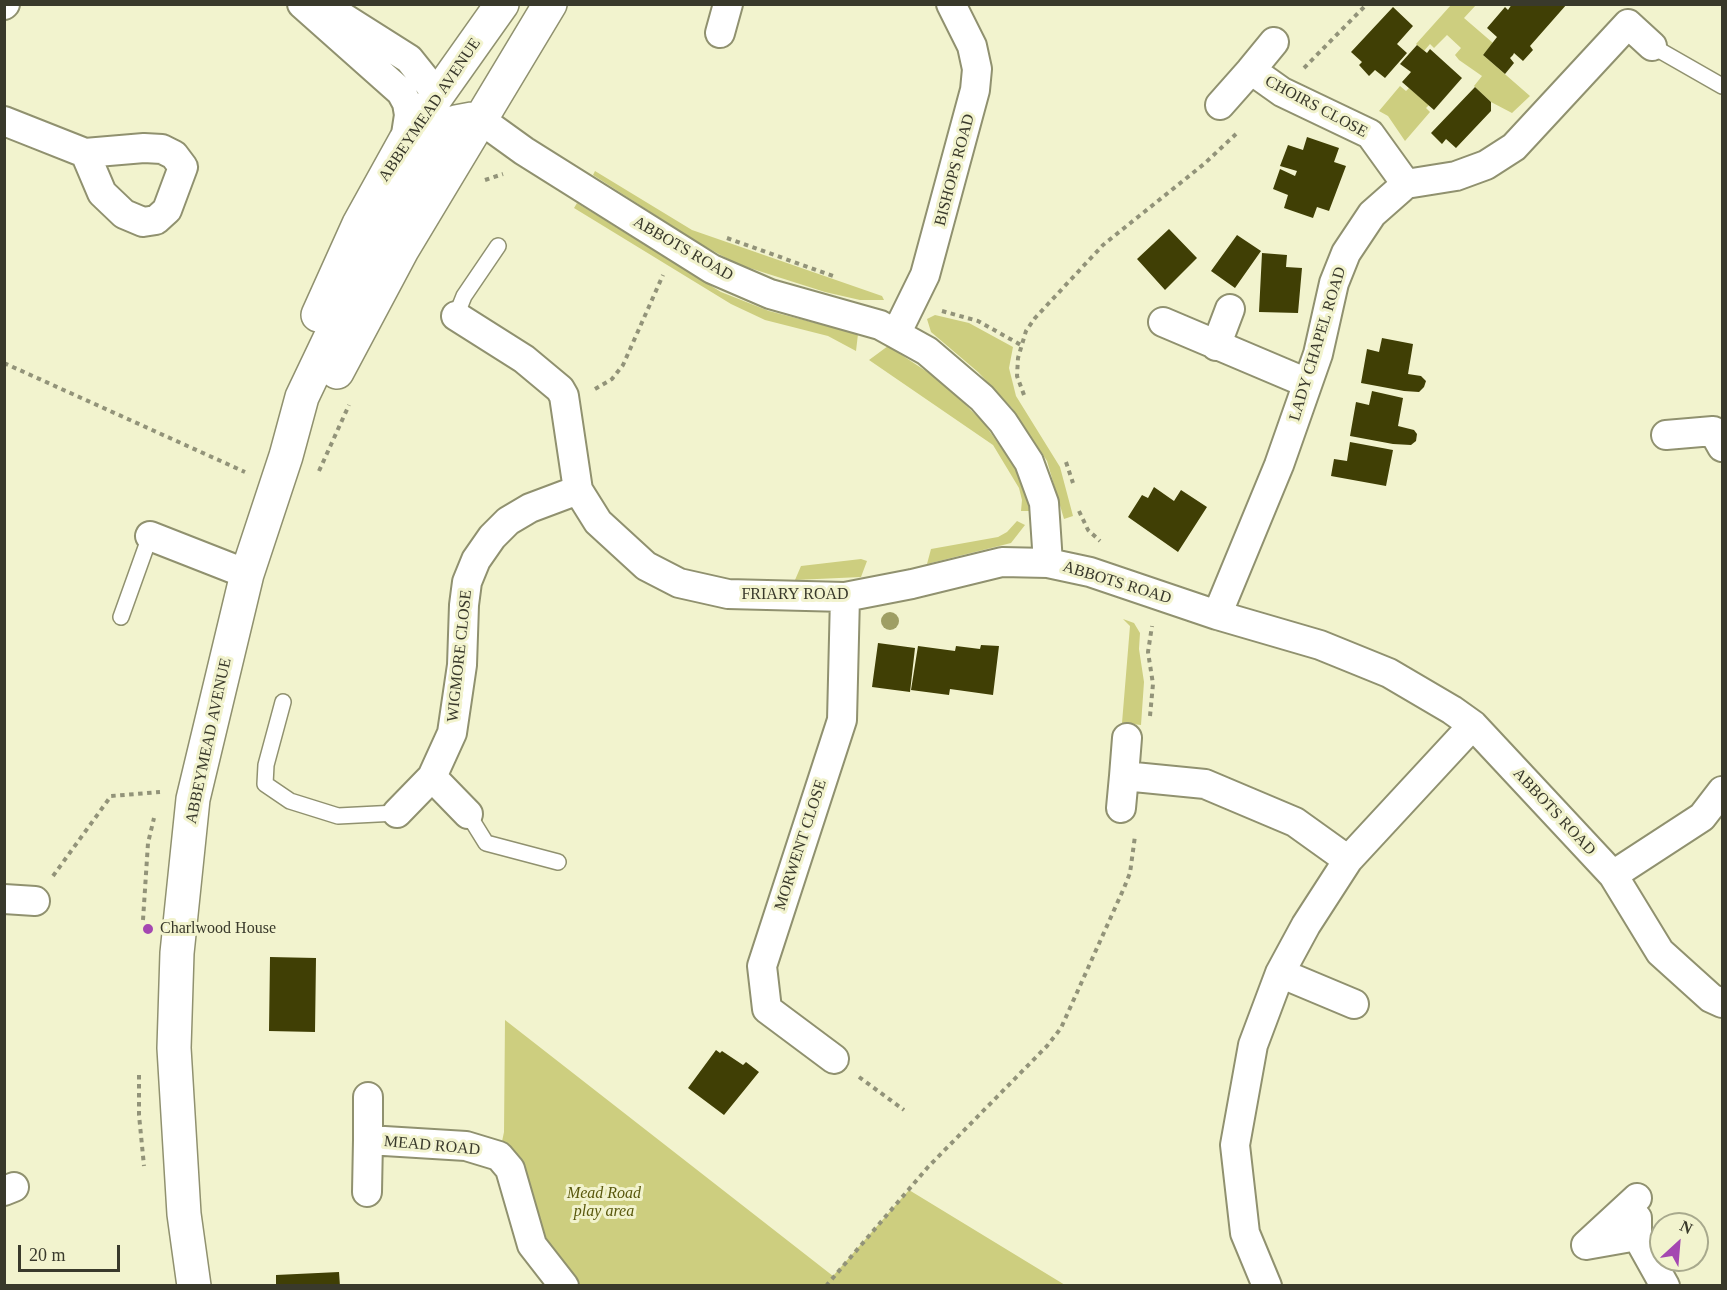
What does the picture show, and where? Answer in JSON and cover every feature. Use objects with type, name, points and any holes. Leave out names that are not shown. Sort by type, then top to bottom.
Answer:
[{"type":"street","points":[[302,4],[391,83],[407,103],[409,115],[405,141]]},
{"type":"street","points":[[322,4],[409,59],[439,68],[456,62],[466,53]]},
{"type":"street","name":"ABBEYMEAD AVENUE","points":[[286,456],[291,390],[317,317],[359,224],[405,141],[502,4]]},
{"type":"street","name":"ABBEYMEAD AVENUE","points":[[194,1286],[184,1214],[174,1048],[177,953],[193,799],[247,574],[286,456],[345,358],[402,250],[550,4]]},
{"type":"street","points":[[720,33],[728,4]]},
{"type":"street","name":"BISHOPS ROAD","points":[[897,332],[925,275],[935,243],[949,179],[975,90],[976,69],[972,46],[951,4]]},
{"type":"street","name":"LADY CHAPEL ROAD","points":[[1217,615],[1279,465],[1326,324],[1334,283],[1346,253],[1381,203],[1406,184],[1456,176],[1486,165],[1514,147],[1628,24],[1652,46]]},
{"type":"street","points":[[1251,70],[1274,42]]},
{"type":"street","points":[[409,59],[437,93],[481,120]]},
{"type":"street","name":"CHOIRS CLOSE","points":[[1220,105],[1251,70],[1282,92],[1370,134],[1406,184]]},
{"type":"street","points":[[391,83],[437,93]]},
{"type":"street","name":"ABBOTS ROAD","points":[[481,120],[524,151],[712,268],[770,294],[860,318],[897,332],[927,351],[957,376],[1003,422],[1020,447],[1036,477],[1044,503],[1048,563],[1090,572],[1217,615],[1320,645],[1380,669],[1430,696],[1473,725],[1613,875],[1660,952],[1711,998],[1722,1003]]},
{"type":"street","points":[[4,121],[85,153]]},
{"type":"street","points":[[1216,346],[1230,309]]},
{"type":"street","points":[[456,316],[542,371],[564,396],[578,490]]},
{"type":"street","points":[[1162,322],[1307,383]]},
{"type":"street","points":[[1666,435],[1719,433]]},
{"type":"street","name":"FRIARY ROAD","points":[[578,490],[598,522],[646,566],[679,584],[728,594],[845,597],[912,584],[1002,562],[1048,563]]},
{"type":"street","name":"WIGMORE CLOSE","points":[[397,813],[432,777],[452,733],[462,665],[467,582],[476,560],[492,537],[508,521],[530,508],[578,490]]},
{"type":"street","points":[[150,536],[247,574]]},
{"type":"street","name":"MORWENT CLOSE","points":[[834,1059],[767,1009],[762,966],[842,720],[845,597]]},
{"type":"street","points":[[1267,1286],[1245,1233],[1234,1145],[1253,1045],[1280,973],[1306,925],[1348,860],[1473,725]]},
{"type":"street","points":[[1128,819],[1124,776],[1138,730]]},
{"type":"street","points":[[1124,776],[1205,784],[1295,822],[1348,860]]},
{"type":"street","points":[[432,777],[468,814]]},
{"type":"street","points":[[1613,875],[1702,817],[1722,791]]},
{"type":"street","points":[[4,899],[35,901]]},
{"type":"street","points":[[1280,973],[1354,1004]]},
{"type":"street","name":"MEAD ROAD","points":[[368,1097],[368,1140],[466,1146],[499,1156],[510,1170],[532,1245],[564,1286]]},
{"type":"street","points":[[367,1192],[368,1140]]},
{"type":"street","points":[[1637,1236],[1586,1245],[1637,1198],[1637,1236],[1665,1286]]},
{"type":"lane","points":[[1652,46],[1722,86]]},
{"type":"lane","points":[[456,316],[464,297],[498,246]]},
{"type":"lane","points":[[120,617],[150,536]]},
{"type":"lane","points":[[283,702],[266,765],[265,784],[290,801],[338,816],[397,813]]},
{"type":"lane","points":[[468,814],[486,843],[558,862]]},
{"type":"path","points":[[1282,92],[1367,4]]},
{"type":"path","points":[[1030,403],[1017,376],[1021,345],[1035,318],[1082,265],[1238,132]]},
{"type":"path","points":[[717,234],[843,280]]},
{"type":"path","points":[[564,396],[601,387],[619,373],[664,272]]},
{"type":"path","points":[[912,301],[978,321],[1021,345]]},
{"type":"path","points":[[4,363],[275,486]]},
{"type":"path","points":[[1060,451],[1071,472],[1075,491]]},
{"type":"path","points":[[1077,505],[1081,520],[1088,530],[1107,545]]},
{"type":"path","points":[[1138,730],[1153,684],[1148,640],[1153,624],[1146,621],[1156,595]]},
{"type":"path","points":[[35,901],[111,796],[161,792],[193,799]]},
{"type":"path","points":[[826,1286],[928,1167],[1047,1046],[1061,1028],[1125,888],[1131,864],[1128,819]]},
{"type":"path","points":[[834,1059],[904,1110]]},
{"type":"green space","points":[[1451,5],[1476,5],[1464,18],[1493,43],[1483,55],[1530,96],[1512,113],[1491,102],[1474,86],[1482,76],[1459,60],[1455,55],[1461,48],[1447,35],[1434,48],[1430,44],[1424,51],[1416,44]]},
{"type":"green space","points":[[1400,86],[1406,91],[1409,88],[1429,105],[1426,108],[1430,112],[1405,141],[1388,116],[1379,111]]},
{"type":"green space","points":[[595,171],[692,230],[882,296],[884,300],[860,300],[825,292],[737,264],[697,242],[593,175]]},
{"type":"green space","points":[[577,203],[721,292],[769,311],[858,334],[856,351],[828,336],[765,320],[731,304],[574,208]]},
{"type":"green space","points":[[935,315],[969,323],[1013,347],[1009,368],[1016,396],[1060,467],[1073,516],[1064,519],[1047,461],[1012,408],[978,372],[931,332],[927,319]]},
{"type":"green space","points":[[888,346],[941,381],[983,422],[1012,463],[1027,494],[1030,511],[1021,511],[1022,500],[1019,488],[993,445],[869,360]]},
{"type":"green space","points":[[1017,521],[1025,525],[1011,543],[927,564],[931,549],[998,537],[1007,532]]},
{"type":"green space","points":[[861,559],[867,561],[861,577],[795,580],[801,566]]},
{"type":"green space","points":[[1123,619],[1134,623],[1140,633],[1139,649],[1144,682],[1141,725],[1122,723],[1130,626]]},
{"type":"green space","name":"Mead Road play area","points":[[505,1020],[833,1276],[909,1190],[1065,1285],[564,1285],[499,1156],[504,1132]]},
{"type":"building","points":[[1512,4],[1567,4],[1530,46],[1533,50],[1523,61],[1514,53],[1510,58],[1514,63],[1505,74],[1483,55],[1497,37],[1487,28],[1505,7],[1508,10]]},
{"type":"building","points":[[1393,7],[1413,26],[1397,44],[1407,53],[1385,78],[1375,70],[1369,76],[1359,65],[1362,62],[1351,52]]},
{"type":"building","points":[[1417,45],[1427,53],[1430,49],[1462,78],[1434,110],[1402,82],[1411,72],[1400,64]]},
{"type":"building","points":[[1475,87],[1491,102],[1491,111],[1456,148],[1446,139],[1442,144],[1431,133]]},
{"type":"building","points":[[1307,137],[1339,148],[1334,162],[1346,166],[1329,211],[1317,207],[1313,218],[1284,208],[1288,195],[1273,189],[1280,169],[1295,176],[1297,171],[1280,166],[1288,145],[1303,150]]},
{"type":"building","points":[[1169,229],[1197,258],[1165,290],[1137,259]]},
{"type":"building","points":[[1237,235],[1261,251],[1235,288],[1211,271]]},
{"type":"building","points":[[1262,253],[1287,255],[1286,267],[1302,268],[1298,313],[1259,312]]},
{"type":"building","points":[[1382,338],[1413,344],[1408,374],[1421,376],[1426,381],[1419,392],[1361,383],[1367,349],[1379,352]]},
{"type":"building","points":[[1372,391],[1403,398],[1398,426],[1414,430],[1417,434],[1416,441],[1411,445],[1350,436],[1356,402],[1369,405]]},
{"type":"building","points":[[1350,442],[1393,450],[1386,486],[1331,476],[1334,459],[1347,461]]},
{"type":"building","points":[[1154,487],[1174,501],[1181,490],[1207,507],[1178,552],[1128,517],[1142,495],[1148,498]]},
{"type":"building","points":[[878,643],[915,648],[910,692],[872,687]]},
{"type":"building","points":[[981,645],[999,646],[993,695],[950,689],[949,695],[911,690],[918,646],[955,651],[956,646],[980,649]]},
{"type":"building","points":[[270,957],[316,958],[315,1032],[269,1031]]},
{"type":"building","points":[[716,1050],[720,1053],[722,1051],[743,1065],[746,1062],[759,1072],[724,1115],[688,1088]]},
{"type":"building","points":[[339,1272],[340,1286],[276,1286],[276,1275]]},
{"type":"place","name":"Charlwood House","points":[[148,929]]}]
